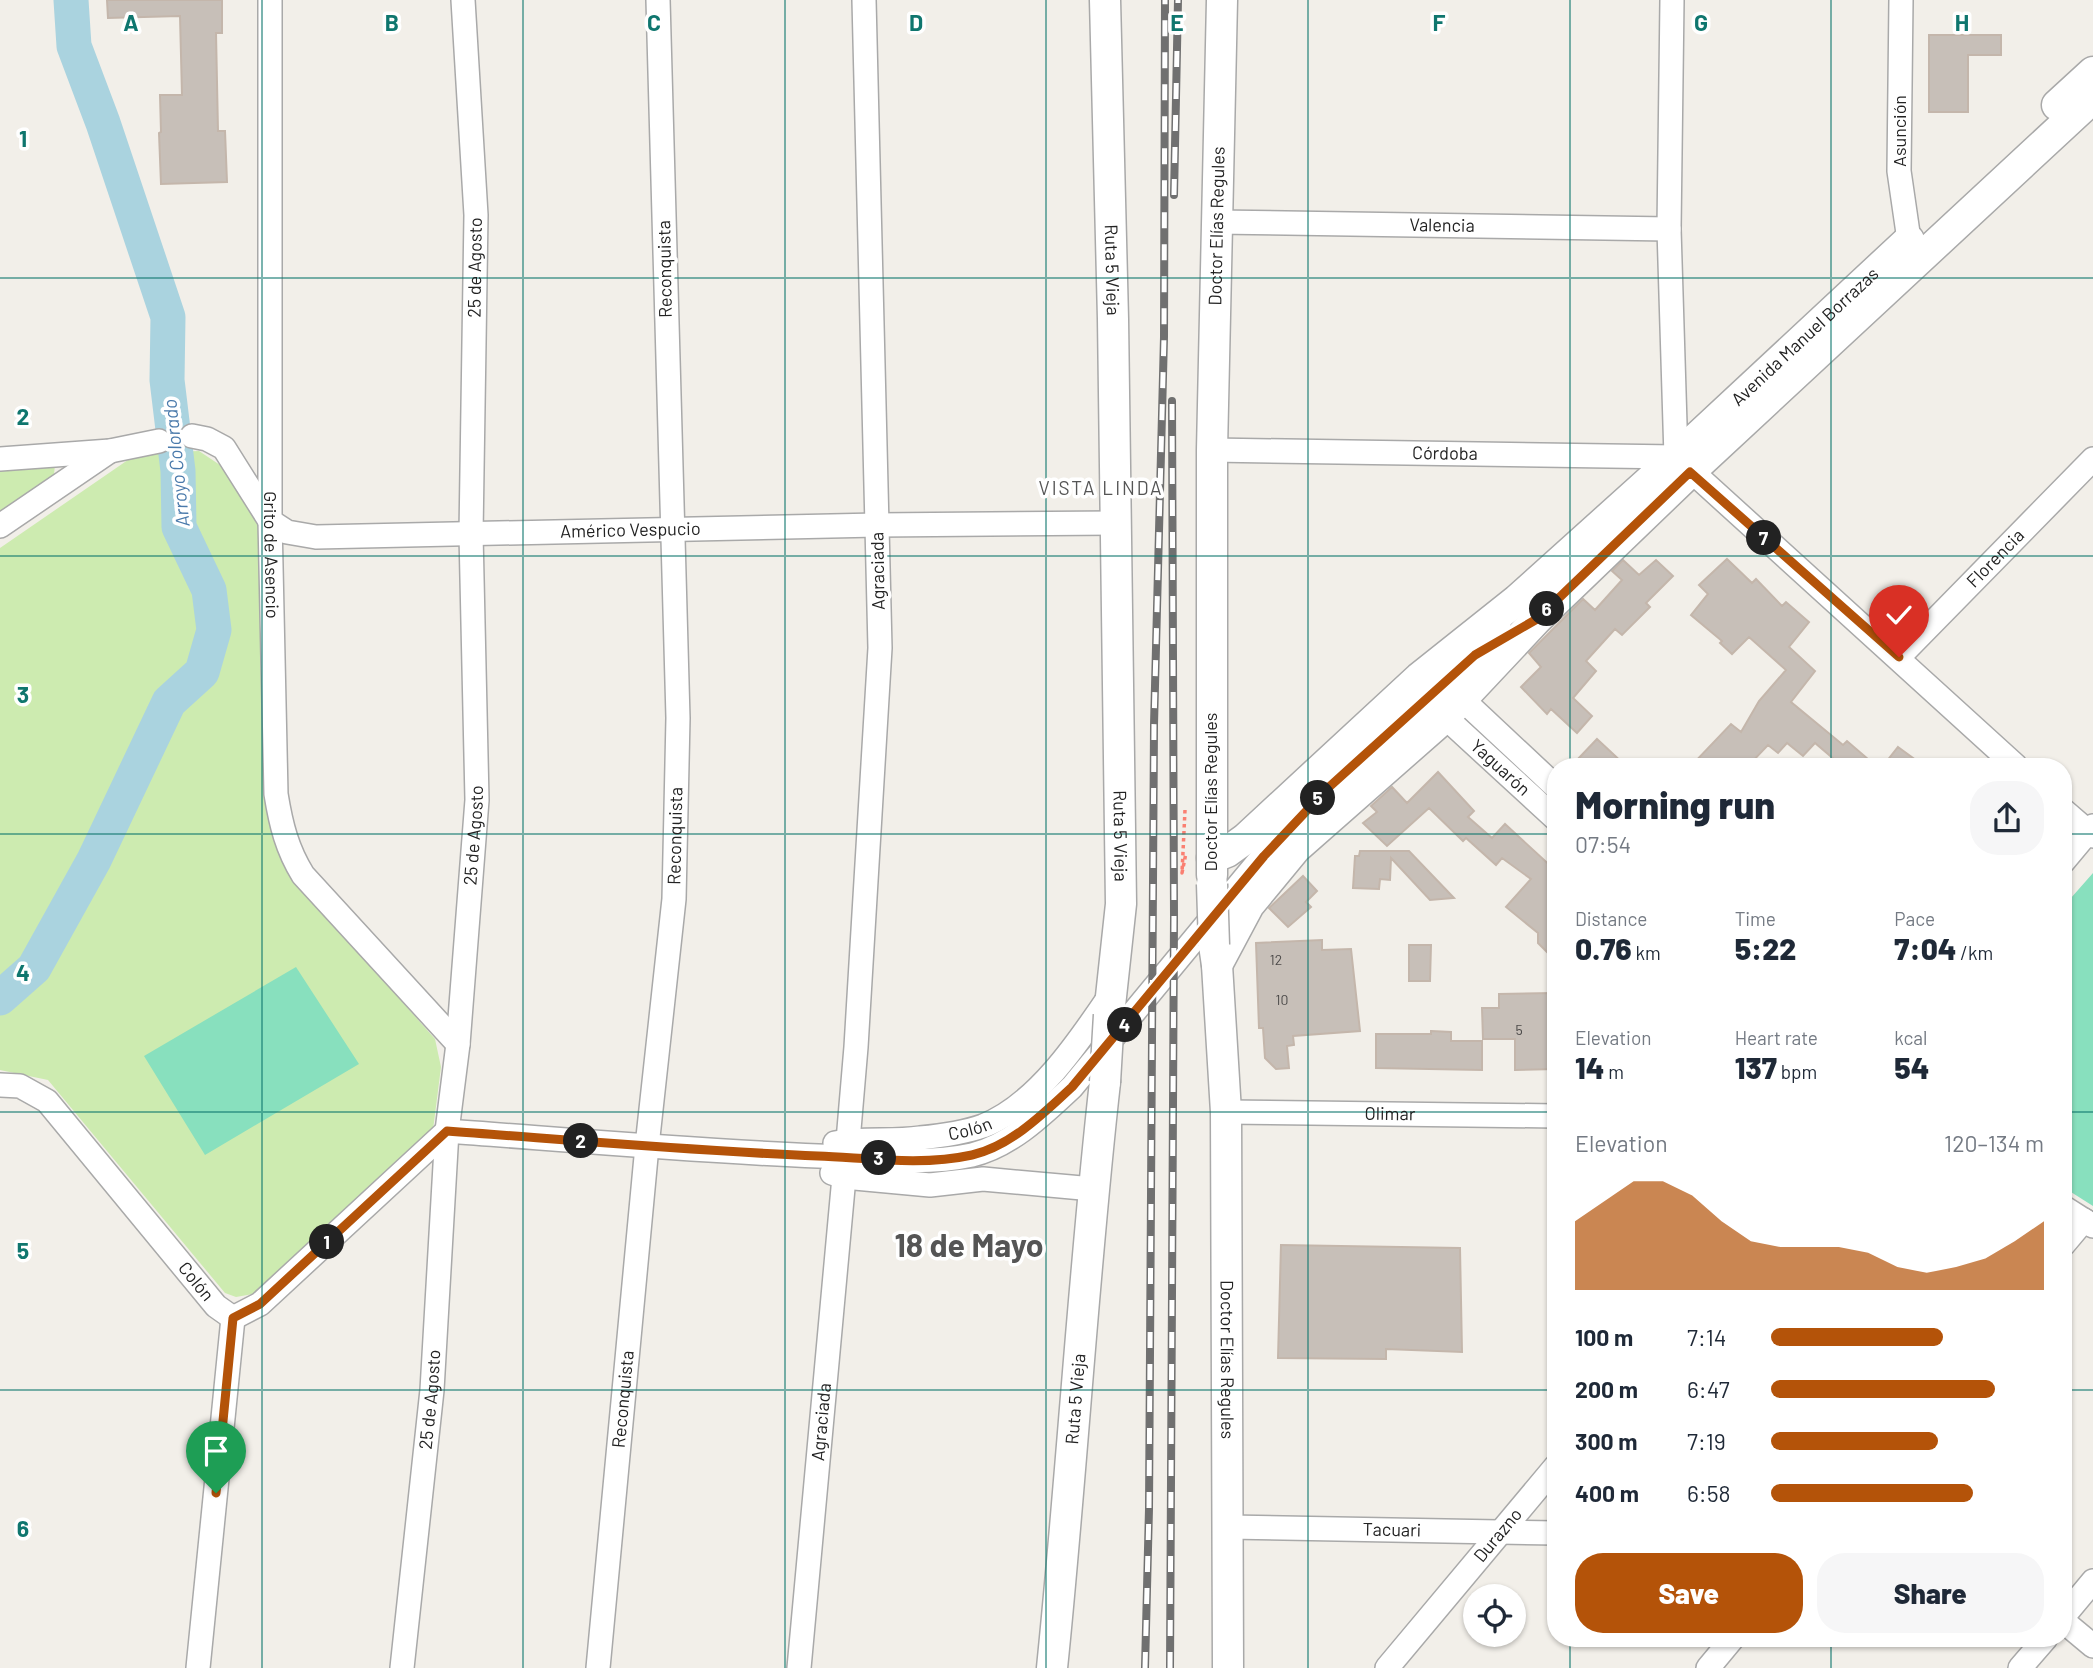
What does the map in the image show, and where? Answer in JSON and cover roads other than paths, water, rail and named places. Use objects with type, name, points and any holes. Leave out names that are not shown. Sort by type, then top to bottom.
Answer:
[{"type":"street","name":"Grito de Asencio","points":[[270,0],[270,521],[276,794],[282,830],[292,857],[303,875],[458,1044]]},
{"type":"street","name":"25 de Agosto","points":[[402,1668],[432,1390],[447,1131],[458,1044],[477,800],[471,534],[476,215],[463,0]]},
{"type":"street","name":"Reconquista","points":[[598,1668],[647,1146],[674,899],[678,719],[658,0]]},
{"type":"street","name":"Agraciada","points":[[848,1141],[880,648],[864,0]]},
{"type":"street","name":"Ruta 5 Vieja","points":[[1052,1668],[1072,1463],[1093,1189],[1121,904],[1105,0]]},
{"type":"street","name":"Doctor Elías Regules","points":[[1222,0],[1212,450],[1210,704],[1215,955],[1226,1112],[1228,1668]]},
{"type":"street","points":[[1672,0],[1669,229],[1683,465],[1899,657],[2007,758]]},
{"type":"street","name":"Asunción","points":[[1901,0],[1899,171],[1916,248]]},
{"type":"street","name":"Avenida Manuel Borrazas","points":[[1156,988],[1264,856],[1319,798],[1527,610],[1916,248],[2093,72]]},
{"type":"street","name":"Avenida Manuel Borrazas","points":[[1916,248],[2093,98]]},
{"type":"street","name":"Valencia","points":[[1216,222],[1669,229]]},
{"type":"street","points":[[192,436],[207,439],[224,448],[270,521]]},
{"type":"street","points":[[0,458],[110,451],[159,441]]},
{"type":"street","name":"Córdoba","points":[[1212,450],[1683,465]]},
{"type":"street","points":[[0,526],[110,451]]},
{"type":"street","name":"Florencia","points":[[1899,657],[2093,459]]},
{"type":"street","name":"Américo Vespucio","points":[[270,521],[287,531],[316,537],[877,525],[1116,523]]},
{"type":"street","name":"Avenida Manuel Borrazas","points":[[1212,871],[1227,852],[1245,839],[1419,678],[1527,610]]},
{"type":"street","name":"Avenida Manuel Borrazas","points":[[1215,955],[1249,905],[1296,848],[1454,709],[1527,610]]},
{"type":"street","name":"Yaguarón","points":[[1454,709],[1547,780]]},
{"type":"street","name":"Yaguarón","points":[[1454,709],[1547,809]]},
{"type":"street","points":[[2072,817],[2091,832],[2072,852]]},
{"type":"street","name":"Colón","points":[[447,1131],[772,1154],[934,1160],[974,1154],[1006,1140],[1027,1126],[1072,1087],[1156,988]]},
{"type":"street","name":"Colón","points":[[772,1154],[848,1141],[917,1139],[984,1125],[1018,1106],[1110,1004]]},
{"type":"street","name":"Colón","points":[[0,1085],[20,1086],[47,1101],[216,1306],[233,1318]]},
{"type":"street","name":"Olimar","points":[[1226,1112],[1547,1116]]},
{"type":"street","points":[[198,1668],[233,1318],[260,1304],[447,1131]]},
{"type":"street","name":"Colón","points":[[772,1154],[844,1177],[930,1185],[983,1179],[1093,1189]]},
{"type":"street","name":"Agraciada","points":[[799,1668],[844,1177]]},
{"type":"street","points":[[2072,1213],[2089,1223],[2072,1237]]},
{"type":"street","name":"Durazno","points":[[1387,1668],[1547,1477]]},
{"type":"street","name":"Tacuari","points":[[1228,1527],[1547,1533]]},
{"type":"street","points":[[2072,1608],[2093,1581]]},
{"type":"street","points":[[2072,1627],[2093,1646]]},
{"type":"street","points":[[1708,1668],[1726,1647]]},
{"type":"street","points":[[2020,1668],[2038,1647]]},
{"type":"waterway","name":"Arroyo Colorado","points":[[0,998],[34,968],[94,860],[169,702],[202,672],[214,630],[209,590],[179,527],[178,471],[167,380],[168,317],[103,123],[74,46],[71,0]]},
{"type":"railway","points":[[1145,1668],[1149,1509],[1154,725],[1164,337],[1165,0]]},
{"type":"railway","points":[[1174,195],[1178,0]]},
{"type":"railway","points":[[1170,1668],[1174,916],[1172,401]]},
{"type":"district","name":"VISTA LINDA","points":[[1101,488]]},
{"type":"district","name":"18 de Mayo","points":[[969,1246]]}]
